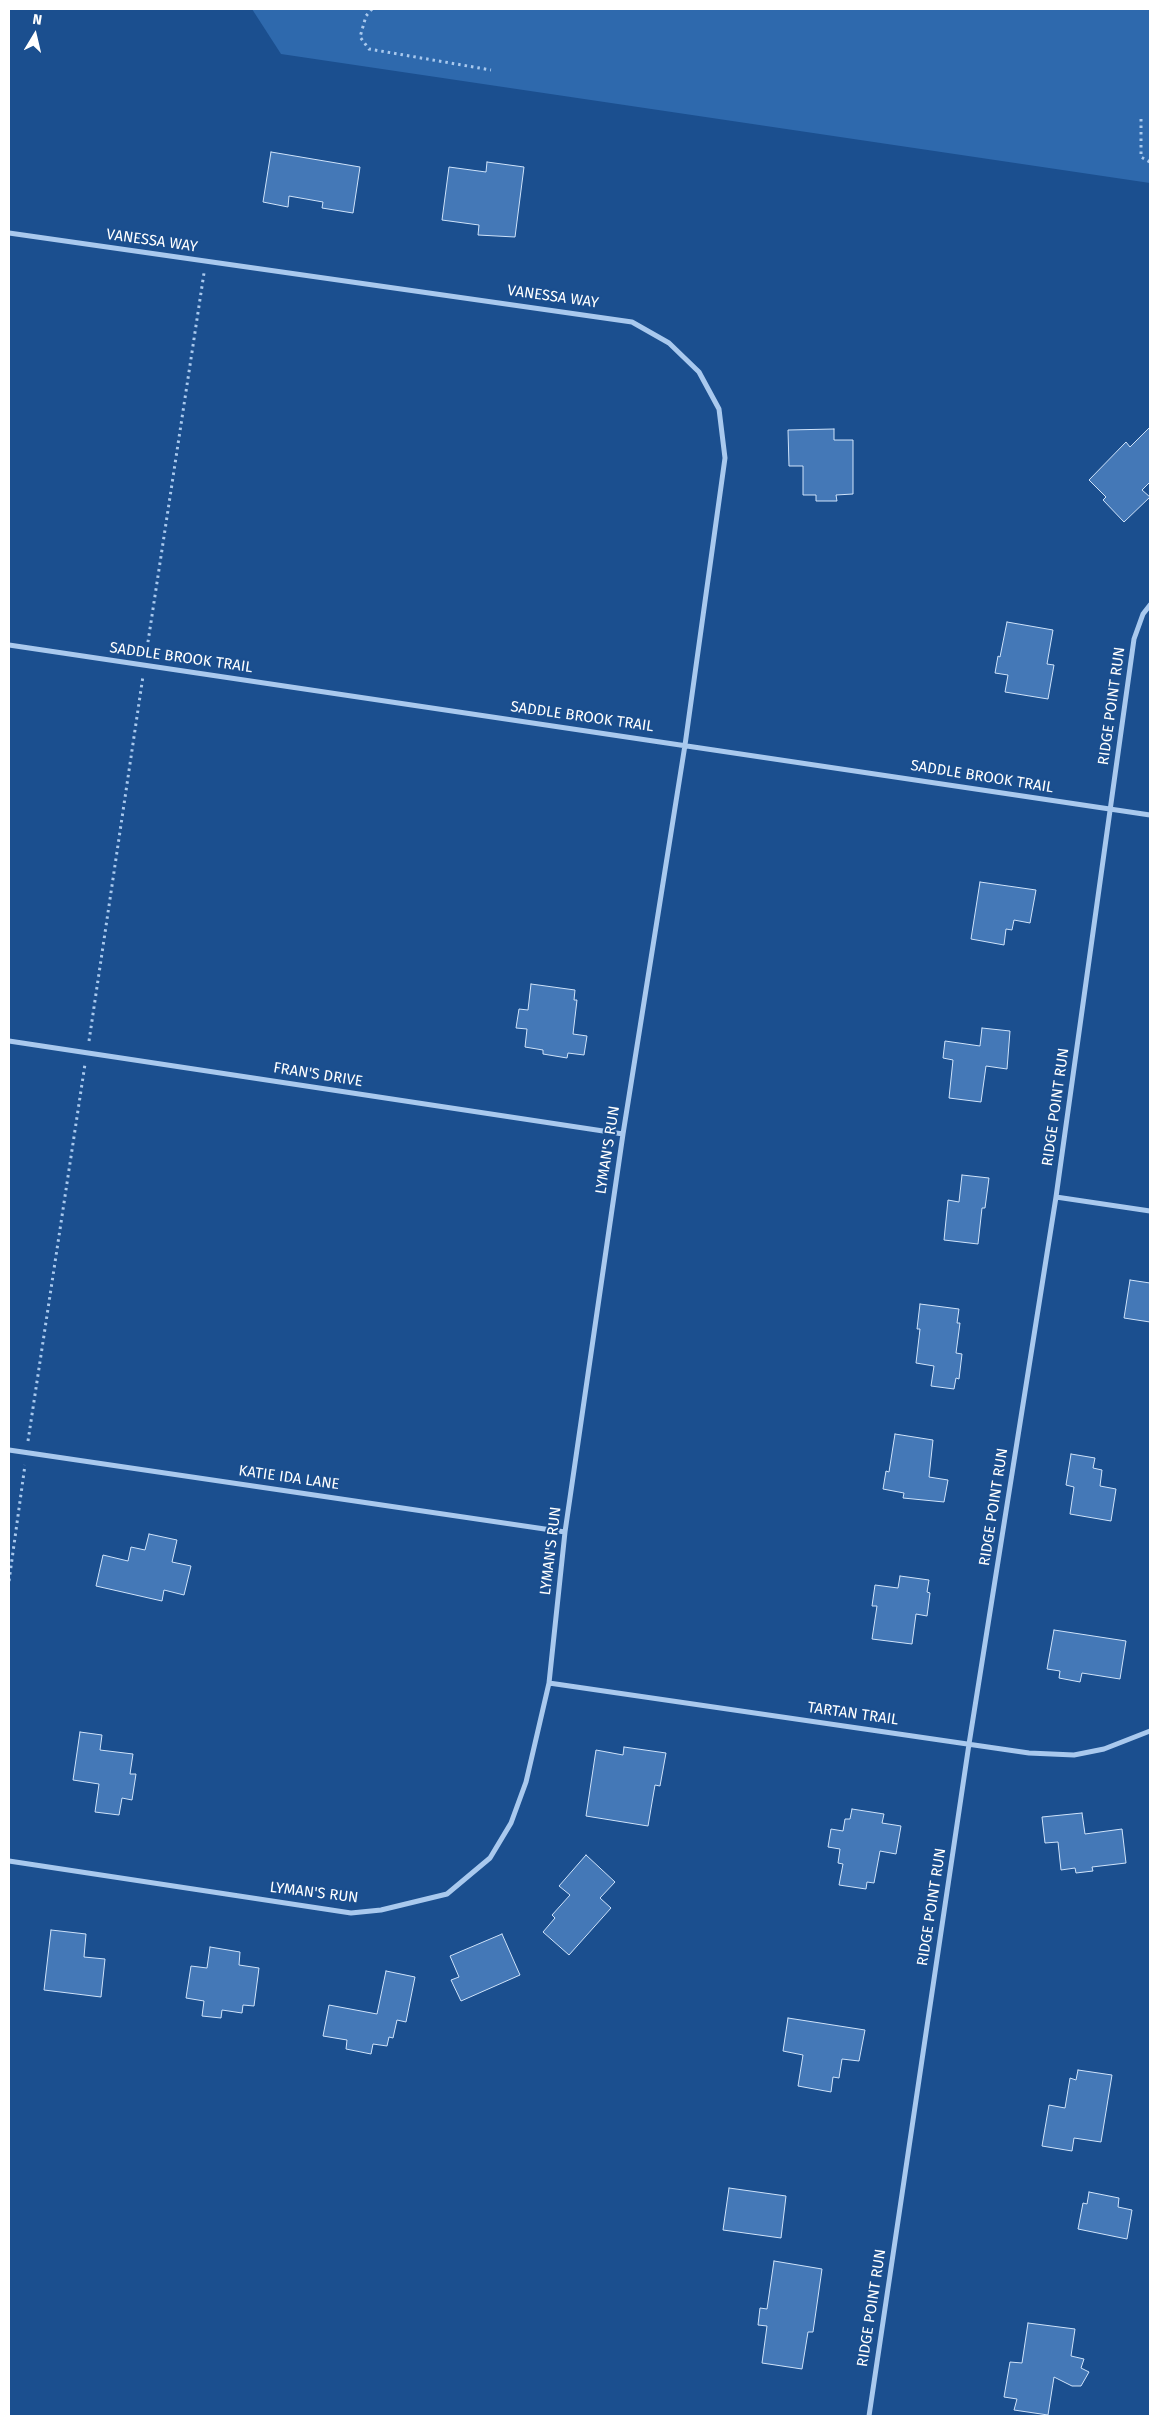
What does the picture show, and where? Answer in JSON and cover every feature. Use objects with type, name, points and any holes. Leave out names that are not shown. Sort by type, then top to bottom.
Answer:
[{"type":"street","name":"VANESSA WAY","points":[[9,233],[632,322],[669,343],[699,372],[719,409],[725,458],[685,745]]},
{"type":"street","name":"RIDGE POINT RUN","points":[[869,2416],[969,1744],[1056,1197],[1134,639],[1143,614],[1150,605]]},
{"type":"street","name":"SADDLE BROOK TRAIL","points":[[9,645],[1150,815]]},
{"type":"street","name":"LYMAN'S RUN","points":[[9,1861],[351,1913],[381,1910],[447,1894],[490,1858],[511,1823],[526,1782],[549,1683],[565,1532],[623,1134],[685,745]]},
{"type":"street","name":"FRAN'S DRIVE","points":[[9,1041],[623,1134]]},
{"type":"street","points":[[1056,1197],[1150,1211]]},
{"type":"street","name":"KATIE IDA LANE","points":[[9,1450],[565,1532]]},
{"type":"street","name":"TARTAN TRAIL","points":[[549,1683],[1029,1753],[1074,1755],[1104,1749],[1150,1731]]},
{"type":"path","points":[[372,9],[366,16],[360,36],[369,49],[491,70]]},
{"type":"path","points":[[1141,119],[1141,158],[1150,162]]},
{"type":"path","points":[[9,1581],[206,261]]},
{"type":"shaded area","points":[[252,9],[1150,9],[1150,183],[281,54]]},
{"type":"building","points":[[271,152],[360,167],[353,213],[322,208],[323,202],[289,196],[288,207],[263,202]]},
{"type":"building","points":[[487,162],[524,167],[515,237],[478,235],[479,225],[442,220],[449,167],[486,172]]},
{"type":"building","points":[[1150,427],[1150,482],[1142,490],[1150,497],[1124,522],[1103,500],[1106,497],[1089,480],[1126,442],[1130,447]]},
{"type":"building","points":[[834,429],[834,440],[853,440],[853,494],[836,495],[837,501],[816,501],[816,495],[803,495],[803,466],[789,466],[788,430]]},
{"type":"building","points":[[1007,622],[1053,630],[1047,664],[1054,665],[1048,699],[1005,692],[1008,675],[995,673]]},
{"type":"building","points":[[980,882],[1036,890],[1030,923],[1014,920],[1012,930],[1006,929],[1004,945],[971,939]]},
{"type":"building","points":[[531,984],[575,990],[574,1000],[577,1000],[573,1034],[587,1036],[584,1055],[568,1053],[567,1058],[543,1054],[543,1050],[525,1047],[527,1029],[516,1028],[519,1009],[528,1010]]},
{"type":"building","points":[[982,1028],[1010,1031],[1007,1069],[986,1066],[981,1102],[949,1098],[953,1060],[943,1058],[945,1041],[980,1046]]},
{"type":"building","points":[[962,1175],[989,1178],[985,1208],[982,1208],[978,1244],[944,1240],[948,1200],[959,1202]]},
{"type":"building","points":[[1130,1280],[1150,1283],[1150,1322],[1124,1318]]},
{"type":"building","points":[[920,1304],[959,1309],[957,1323],[960,1323],[956,1353],[962,1354],[959,1379],[956,1378],[954,1389],[931,1386],[934,1366],[916,1363],[920,1329],[917,1329]]},
{"type":"building","points":[[895,1434],[933,1440],[929,1477],[948,1480],[944,1502],[903,1498],[904,1493],[883,1489],[886,1471],[889,1472]]},
{"type":"building","points":[[1071,1454],[1095,1458],[1093,1468],[1102,1470],[1100,1486],[1116,1489],[1111,1521],[1070,1514],[1074,1487],[1066,1485]]},
{"type":"building","points":[[149,1534],[177,1540],[172,1562],[191,1566],[184,1595],[164,1590],[162,1601],[96,1586],[103,1555],[128,1561],[131,1547],[145,1550]]},
{"type":"building","points":[[900,1576],[929,1580],[927,1592],[930,1593],[927,1616],[916,1614],[912,1644],[872,1639],[877,1606],[872,1606],[875,1585],[898,1588]]},
{"type":"building","points":[[1054,1630],[1126,1641],[1120,1679],[1082,1673],[1080,1682],[1059,1678],[1060,1671],[1047,1669]]},
{"type":"building","points":[[80,1732],[102,1735],[100,1750],[133,1754],[130,1774],[136,1774],[132,1800],[122,1798],[119,1815],[95,1812],[99,1784],[73,1780]]},
{"type":"building","points":[[624,1747],[666,1753],[660,1786],[655,1785],[648,1826],[586,1816],[596,1750],[623,1755]]},
{"type":"building","points":[[852,1809],[884,1814],[882,1823],[901,1826],[896,1854],[880,1851],[874,1883],[867,1882],[866,1889],[839,1885],[843,1864],[838,1863],[840,1849],[828,1847],[831,1829],[843,1831],[845,1819],[850,1819]]},
{"type":"building","points":[[1082,1813],[1085,1834],[1122,1829],[1126,1863],[1092,1867],[1093,1871],[1076,1873],[1075,1868],[1061,1870],[1058,1842],[1045,1843],[1042,1817]]},
{"type":"building","points":[[586,1855],[615,1882],[600,1898],[611,1908],[569,1955],[543,1932],[555,1918],[552,1915],[570,1895],[559,1886]]},
{"type":"building","points":[[51,1930],[86,1934],[84,1957],[105,1959],[101,1997],[44,1990]]},
{"type":"building","points":[[502,1934],[520,1975],[461,2001],[451,1980],[459,1977],[450,1956]]},
{"type":"building","points":[[210,1947],[240,1952],[239,1965],[259,1968],[254,2006],[243,2005],[242,2013],[222,2010],[221,2018],[202,2016],[204,2001],[186,1998],[191,1966],[207,1968]]},
{"type":"building","points":[[386,1971],[415,1977],[406,2022],[397,2020],[393,2038],[389,2037],[387,2046],[373,2044],[371,2054],[346,2049],[347,2040],[323,2036],[329,2005],[377,2014]]},
{"type":"building","points":[[788,2018],[865,2030],[859,2061],[842,2059],[839,2078],[833,2077],[831,2092],[798,2086],[803,2055],[783,2051]]},
{"type":"building","points":[[1078,2070],[1112,2075],[1101,2142],[1074,2138],[1072,2151],[1042,2146],[1049,2105],[1065,2108],[1070,2078],[1076,2080]]},
{"type":"building","points":[[729,2188],[786,2196],[781,2238],[723,2230]]},
{"type":"building","points":[[1089,2192],[1119,2198],[1118,2207],[1132,2210],[1127,2239],[1078,2229],[1083,2203],[1087,2204]]},
{"type":"building","points":[[774,2261],[822,2269],[813,2332],[808,2332],[802,2369],[762,2363],[767,2326],[758,2325],[760,2308],[767,2309]]},
{"type":"building","points":[[1028,2323],[1075,2329],[1071,2356],[1084,2359],[1081,2368],[1089,2372],[1081,2386],[1072,2386],[1054,2377],[1048,2415],[1014,2410],[1017,2399],[1004,2397],[1010,2362],[1022,2363]]}]
